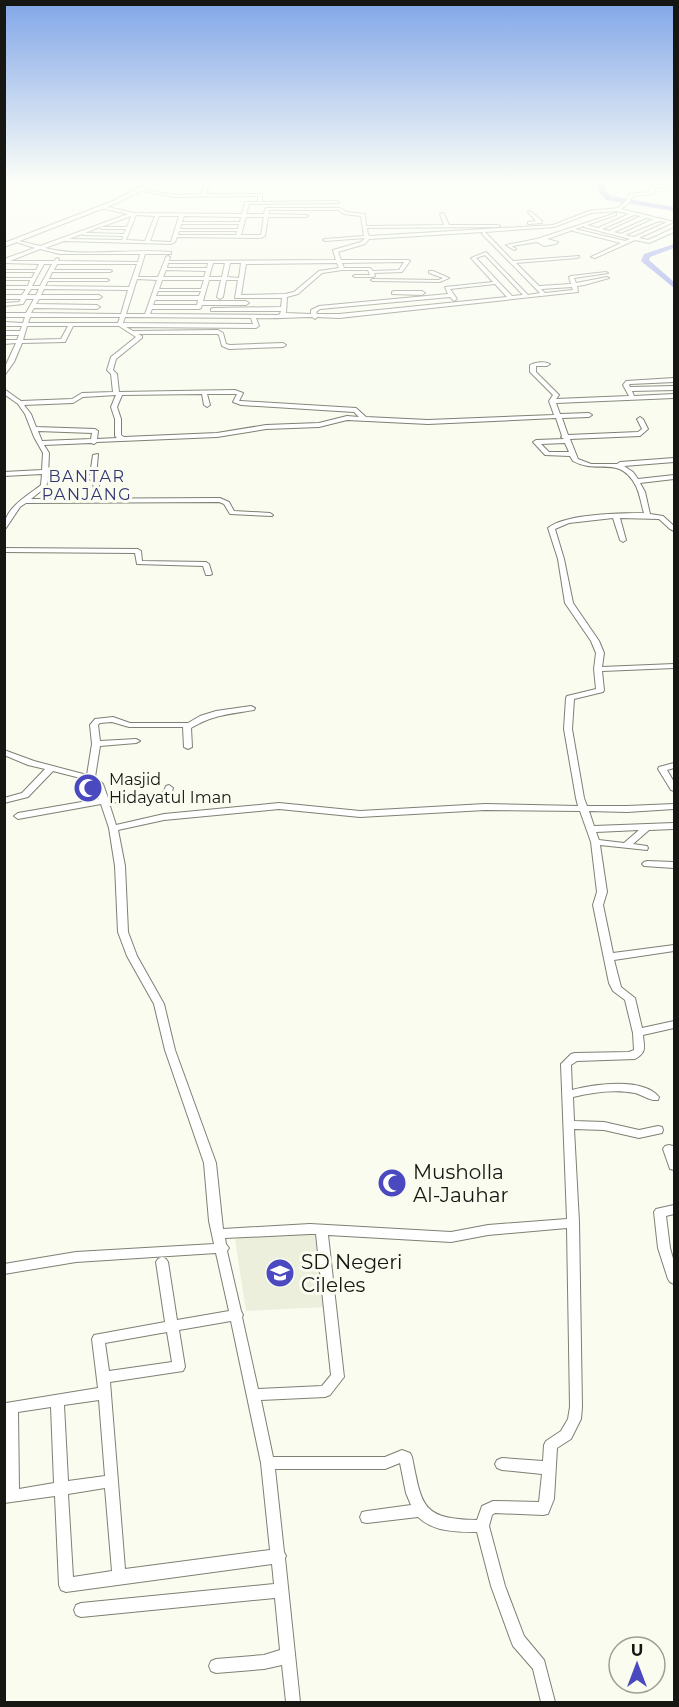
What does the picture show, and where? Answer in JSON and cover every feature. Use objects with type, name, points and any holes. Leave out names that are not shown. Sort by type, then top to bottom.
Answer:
[{"type":"street","points":[[20,261],[42,263],[139,263],[120,325]]},
{"type":"street","points":[[338,261],[341,269]]},
{"type":"street","points":[[147,315],[152,307],[166,262],[408,261],[400,271],[373,279]]},
{"type":"street","points":[[475,261],[511,298]]},
{"type":"street","points":[[493,261],[527,296]]},
{"type":"street","points":[[513,262],[530,261]]},
{"type":"street","points":[[194,329],[211,262]]},
{"type":"street","points":[[220,297],[228,262]]},
{"type":"street","points":[[513,262],[544,295]]},
{"type":"street","points":[[4,305],[21,304],[42,263]]},
{"type":"street","points":[[4,374],[14,362],[17,342],[28,315],[55,263]]},
{"type":"street","points":[[93,315],[113,263]]},
{"type":"street","points":[[238,297],[244,263]]},
{"type":"street","points":[[164,269],[209,270]]},
{"type":"street","points":[[154,298],[253,316],[284,306],[321,272],[370,269],[373,279]]},
{"type":"street","points":[[4,271],[38,271]]},
{"type":"street","points":[[51,271],[110,271]]},
{"type":"street","points":[[488,274],[521,271]]},
{"type":"street","points":[[431,272],[440,275],[447,278],[394,294],[396,274],[440,275]]},
{"type":"street","points":[[4,315],[147,315],[200,305],[220,297],[238,297],[284,306],[315,317],[577,291],[574,285],[571,277],[606,275],[574,285],[538,288]]},
{"type":"street","points":[[135,278],[241,279]]},
{"type":"street","points":[[4,279],[33,279]]},
{"type":"street","points":[[356,279],[394,280],[423,293]]},
{"type":"street","points":[[47,280],[107,280]]},
{"type":"street","points":[[458,303],[447,288],[495,283]]},
{"type":"street","points":[[480,285],[494,300]]},
{"type":"street","points":[[462,286],[476,302]]},
{"type":"street","points":[[4,287],[131,289]]},
{"type":"street","points":[[413,287],[434,288]]},
{"type":"street","points":[[157,290],[204,290]]},
{"type":"street","points":[[315,317],[313,311],[319,308],[451,295]]},
{"type":"street","points":[[4,297],[99,297]]},
{"type":"street","points":[[373,304],[389,306],[396,310]]},
{"type":"street","points":[[34,306],[97,307]]},
{"type":"street","points":[[152,307],[284,306]]},
{"type":"street","points":[[130,332],[256,326],[253,316]]},
{"type":"street","points":[[4,324],[120,325],[194,329],[220,333],[224,345],[228,346],[283,345]]},
{"type":"street","points":[[44,341],[52,325]]},
{"type":"street","points":[[4,342],[64,340],[71,325]]},
{"type":"street","points":[[120,325],[140,338],[113,358],[110,370],[114,374],[118,393],[114,407],[118,419],[118,436],[124,440]]},
{"type":"street","points":[[4,333],[21,333]]},
{"type":"street","points":[[547,364],[532,367],[540,381],[556,394],[552,401],[565,439],[572,454],[581,463],[620,464],[675,460]]},
{"type":"street","points":[[632,398],[626,383],[675,380]]},
{"type":"street","points":[[629,389],[675,388]]},
{"type":"street","points":[[4,391],[20,403],[46,453],[42,489],[23,501],[10,515],[4,527]]},
{"type":"street","points":[[204,392],[207,405]]},
{"type":"street","points":[[20,403],[73,401],[83,395],[118,393],[235,392],[240,394],[238,403],[356,410],[364,419]]},
{"type":"street","points":[[552,401],[675,396]]},
{"type":"street","points":[[41,444],[230,434],[266,427],[364,419],[428,422],[589,415]]},
{"type":"street","points":[[572,454],[547,454],[536,442],[640,434],[645,431],[640,419]]},
{"type":"street","points":[[34,429],[95,431],[93,442]]},
{"type":"street","points":[[136,439],[136,450]]},
{"type":"street","points":[[96,455],[93,478],[96,487]]},
{"type":"street","points":[[620,464],[637,481],[648,516]]},
{"type":"street","points":[[4,474],[93,478]]},
{"type":"street","points":[[637,481],[675,477]]},
{"type":"street","points":[[23,501],[220,500],[227,503],[232,513],[270,515]]},
{"type":"street","points":[[548,1702],[539,1665],[518,1641],[505,1609],[482,1526],[487,1511],[493,1507],[543,1509],[547,1499],[551,1445],[566,1435],[574,1419],[576,1407],[573,1222],[566,1064],[575,1057],[639,1052],[638,1033],[628,995],[617,989],[614,983],[598,905],[602,892],[595,842],[583,807],[568,729],[570,698],[600,690],[598,669],[600,653],[598,645],[569,603],[561,559],[551,528],[559,522],[648,516],[662,517],[675,529]]},
{"type":"street","points":[[616,517],[623,540]]},
{"type":"street","points":[[4,550],[138,551],[139,563],[206,564],[208,574]]},
{"type":"street","points":[[598,669],[675,666]]},
{"type":"street","points":[[92,778],[96,744],[94,724],[98,721],[113,719],[129,726],[189,726],[199,719],[226,710],[251,708]]},
{"type":"street","points":[[188,747],[189,726]]},
{"type":"street","points":[[96,744],[136,741]]},
{"type":"street","points":[[4,752],[16,759],[92,778],[99,784],[120,866],[123,932],[132,956],[159,1004],[170,1050],[210,1163],[219,1234],[268,1464],[293,1702]]},
{"type":"street","points":[[675,766],[662,769],[675,788]]},
{"type":"street","points":[[4,801],[25,795],[51,768]]},
{"type":"street","points":[[18,816],[103,801],[166,794],[169,788]]},
{"type":"street","points":[[112,828],[164,817],[279,806],[360,814],[485,807],[627,809],[675,806]]},
{"type":"street","points":[[592,829],[675,826]]},
{"type":"street","points":[[626,846],[646,828]]},
{"type":"street","points":[[595,842],[644,848]]},
{"type":"street","points":[[646,864],[675,865]]},
{"type":"street","points":[[610,957],[675,948]]},
{"type":"street","points":[[638,1033],[675,1025]]},
{"type":"street","points":[[567,1095],[587,1089],[632,1088],[654,1097]]},
{"type":"street","points":[[568,1125],[604,1126],[639,1134],[658,1130]]},
{"type":"street","points":[[669,1149],[675,1166]]},
{"type":"street","points":[[675,1210],[660,1212],[675,1279]]},
{"type":"street","points":[[219,1234],[322,1231],[451,1238],[488,1230],[563,1225],[573,1222]]},
{"type":"street","points":[[253,1395],[325,1390],[338,1377],[322,1231]]},
{"type":"street","points":[[4,1269],[76,1257],[223,1248]]},
{"type":"street","points":[[103,1377],[179,1367],[162,1262]]},
{"type":"street","points":[[119,1577],[99,1339],[237,1315]]},
{"type":"street","points":[[105,1393],[11,1407],[8,1497],[111,1481]]},
{"type":"street","points":[[57,1400],[66,1585],[279,1556]]},
{"type":"street","points":[[268,1464],[385,1463],[402,1456],[405,1457],[419,1510],[424,1517],[435,1523],[482,1526]]},
{"type":"street","points":[[502,1464],[549,1468]]},
{"type":"street","points":[[367,1517],[419,1510]]},
{"type":"street","points":[[81,1610],[282,1590]]},
{"type":"street","points":[[216,1666],[264,1662],[287,1656]]},
{"type":"shaded area","name":"SD Negeri Cileles","points":[[314,1230],[325,1307],[246,1311],[235,1239]]},
{"type":"waterway","points":[[645,261],[674,286]]},
{"type":"place","name":"Masjid Hidayatul Iman","points":[[88,788]]},
{"type":"place","name":"Musholla Al-Jauhar","points":[[392,1183]]},
{"type":"place","name":"SD Negeri Cileles","points":[[280,1273]]},
{"type":"district","name":"BANTAR PANJANG","points":[[87,485]]}]
